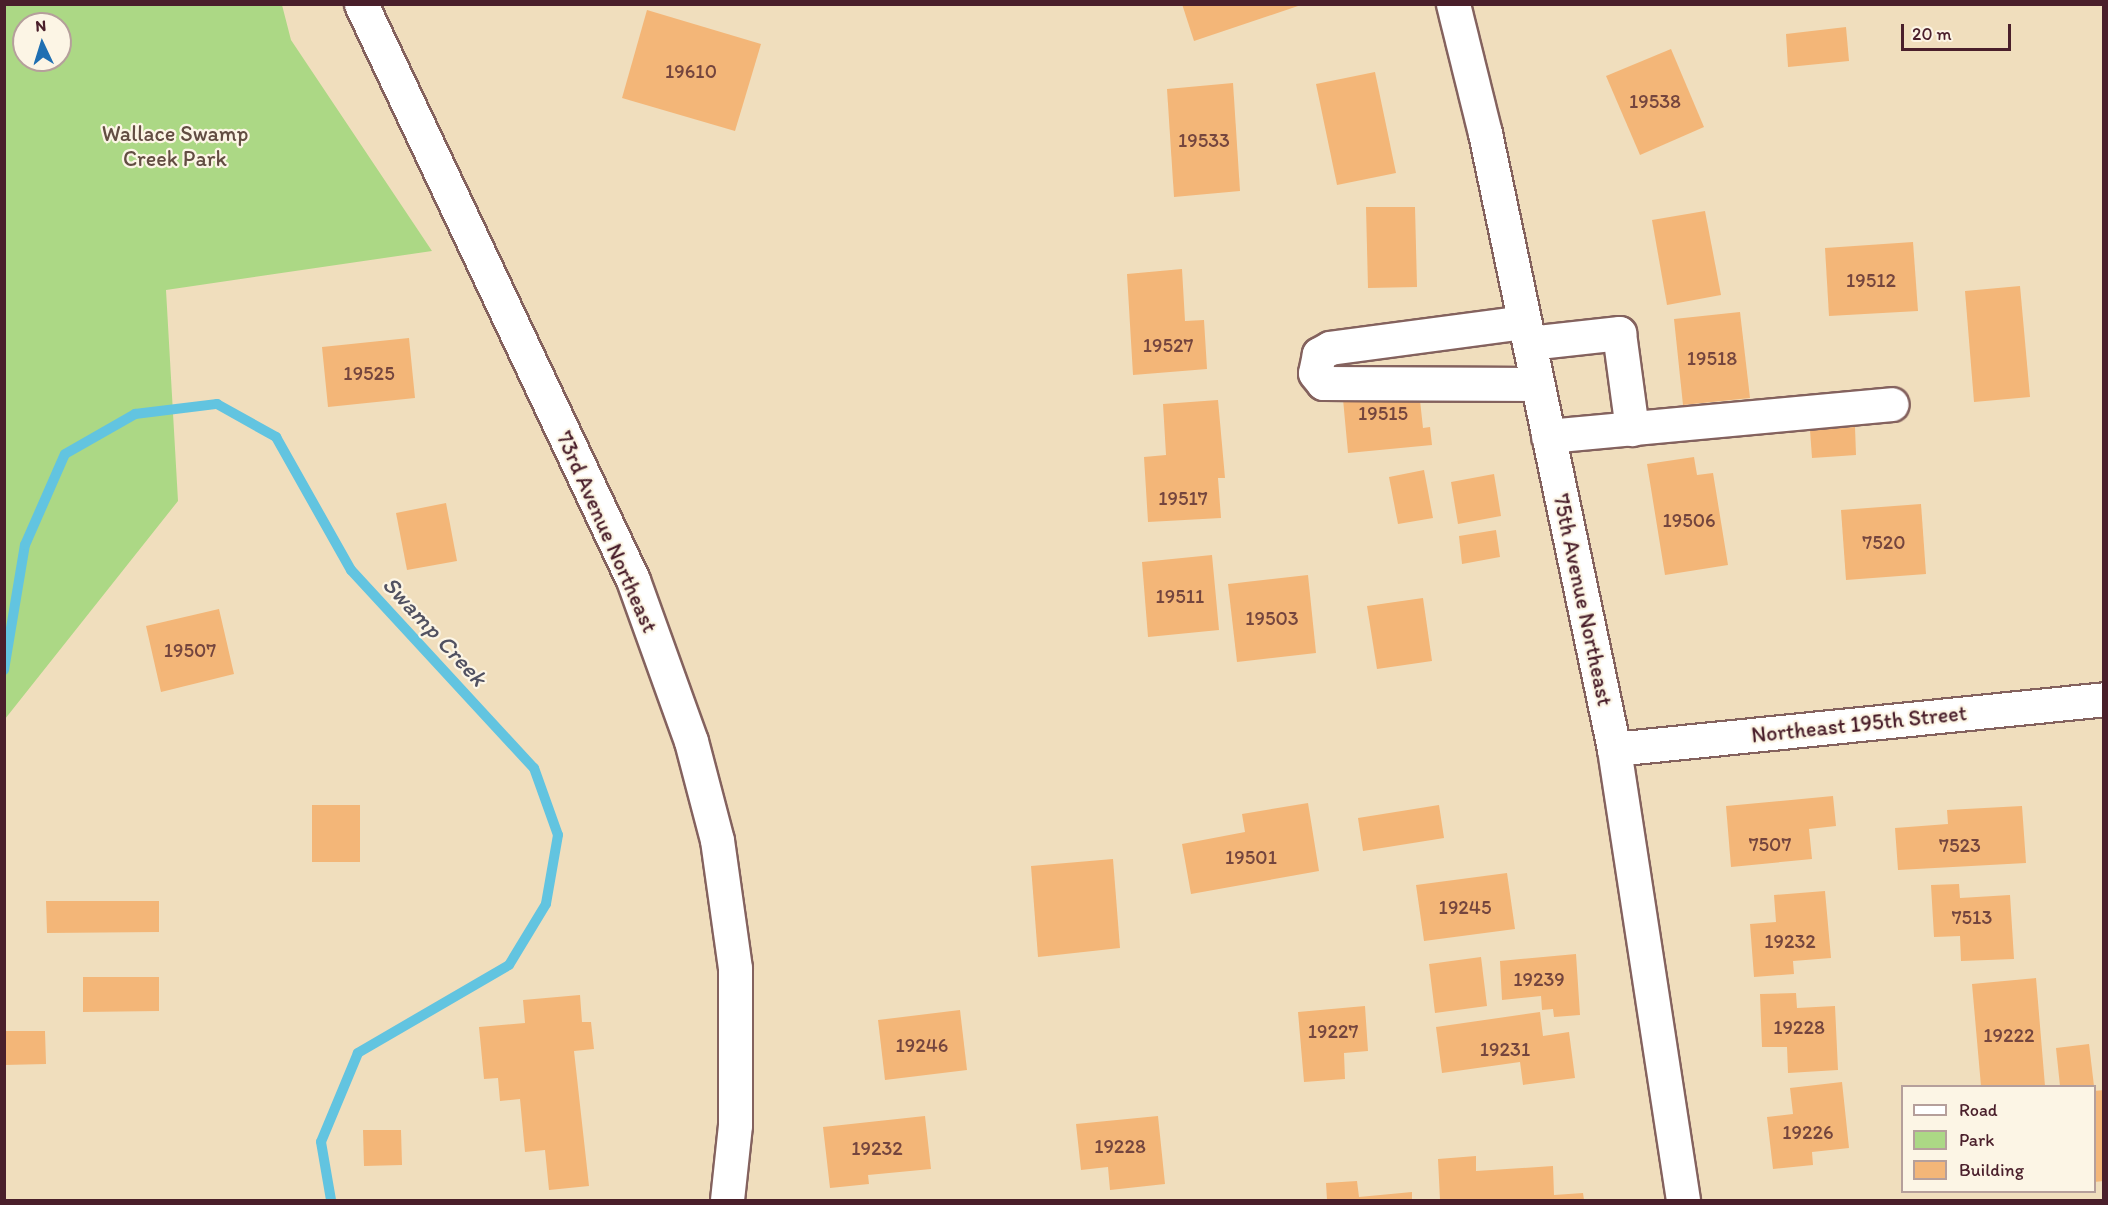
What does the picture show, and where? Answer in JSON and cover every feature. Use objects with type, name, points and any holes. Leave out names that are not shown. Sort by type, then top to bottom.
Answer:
[{"type":"street","name":"73rd Avenue Northeast","points":[[362,4],[633,580],[691,741],[717,840],[735,968],[735,1125],[727,1200]]},
{"type":"street","name":"75th Avenue Northeast","points":[[1453,4],[1485,134],[1614,749],[1683,1200]]},
{"type":"street","points":[[1537,384],[1323,383],[1315,373],[1319,354],[1330,348],[1526,333],[1619,333],[1632,429]]},
{"type":"street","points":[[1548,436],[1892,405]]},
{"type":"street","name":"Northeast 195th Street","points":[[1614,749],[2103,699]]},
{"type":"green space","name":"Wallace Swamp Creek Park","points":[[5,4],[282,5],[291,40],[432,251],[166,290],[178,501],[5,719]]},
{"type":"building","points":[[1182,4],[1301,4],[1301,5],[1194,41]]},
{"type":"building","points":[[647,10],[761,44],[735,131],[622,98]]},
{"type":"building","points":[[1846,27],[1849,61],[1788,67],[1786,34]]},
{"type":"building","points":[[1671,49],[1704,127],[1640,155],[1606,76]]},
{"type":"building","points":[[1375,72],[1396,173],[1337,185],[1316,84]]},
{"type":"building","points":[[1233,83],[1240,191],[1174,197],[1167,89]]},
{"type":"building","points":[[1366,207],[1415,207],[1417,287],[1368,288]]},
{"type":"building","points":[[1705,211],[1721,295],[1667,305],[1652,220]]},
{"type":"building","points":[[1913,242],[1918,311],[1829,316],[1825,248]]},
{"type":"building","points":[[1182,269],[1185,321],[1204,320],[1207,369],[1133,375],[1127,274]]},
{"type":"building","points":[[2020,286],[2030,397],[1974,402],[1965,291]]},
{"type":"building","points":[[1740,312],[1750,398],[1683,405],[1674,319]]},
{"type":"building","points":[[409,338],[415,398],[328,407],[322,347]]},
{"type":"building","points":[[1419,391],[1423,428],[1430,427],[1432,445],[1348,453],[1343,399]]},
{"type":"building","points":[[1218,400],[1225,478],[1218,478],[1221,518],[1148,522],[1144,457],[1166,455],[1163,404]]},
{"type":"building","points":[[1855,427],[1856,455],[1812,458],[1810,430]]},
{"type":"building","points":[[1694,457],[1697,475],[1713,473],[1728,565],[1665,575],[1647,464]]},
{"type":"building","points":[[1424,470],[1433,518],[1398,524],[1389,477]]},
{"type":"building","points":[[1494,474],[1501,516],[1458,524],[1451,482]]},
{"type":"building","points":[[446,503],[457,561],[407,570],[396,513]]},
{"type":"building","points":[[1921,504],[1926,574],[1846,580],[1841,510]]},
{"type":"building","points":[[1496,530],[1500,557],[1462,564],[1459,536]]},
{"type":"building","points":[[1212,555],[1219,630],[1148,637],[1142,562]]},
{"type":"building","points":[[1308,575],[1316,653],[1237,662],[1228,584]]},
{"type":"building","points":[[1423,598],[1432,661],[1377,669],[1367,606]]},
{"type":"building","points":[[219,609],[234,674],[161,692],[146,626]]},
{"type":"building","points":[[1833,796],[1836,826],[1809,829],[1812,859],[1731,867],[1726,806]]},
{"type":"building","points":[[1308,803],[1319,871],[1191,894],[1182,844],[1245,832],[1242,814]]},
{"type":"building","points":[[312,805],[360,805],[360,862],[312,862]]},
{"type":"building","points":[[1439,805],[1444,838],[1363,851],[1358,818]]},
{"type":"building","points":[[2022,806],[2026,863],[1898,870],[1895,828],[1948,824],[1947,810]]},
{"type":"building","points":[[1113,859],[1120,948],[1038,957],[1031,866]]},
{"type":"building","points":[[1507,873],[1515,929],[1424,941],[1416,885]]},
{"type":"building","points":[[1959,884],[1960,898],[2010,895],[2014,959],[1961,961],[1960,936],[1934,937],[1931,885]]},
{"type":"building","points":[[1825,891],[1831,958],[1793,961],[1794,974],[1754,977],[1750,924],[1776,922],[1774,895]]},
{"type":"building","points":[[46,901],[159,901],[159,932],[47,933]]},
{"type":"building","points":[[1576,954],[1580,1015],[1554,1017],[1553,1009],[1542,1010],[1541,996],[1502,1000],[1500,961]]},
{"type":"building","points":[[1481,957],[1487,1006],[1435,1013],[1429,964]]},
{"type":"building","points":[[83,977],[159,977],[159,1011],[83,1012]]},
{"type":"building","points":[[2036,978],[2045,1085],[1981,1085],[1972,984]]},
{"type":"building","points":[[1796,993],[1797,1008],[1835,1006],[1838,1070],[1788,1073],[1787,1047],[1762,1047],[1760,994]]},
{"type":"building","points":[[580,995],[582,1022],[591,1022],[594,1049],[574,1051],[589,1186],[549,1190],[545,1150],[525,1152],[520,1099],[500,1101],[498,1078],[484,1079],[479,1027],[525,1023],[523,1000]]},
{"type":"building","points":[[1365,1006],[1368,1051],[1344,1053],[1345,1079],[1304,1082],[1298,1012]]},
{"type":"building","points":[[960,1010],[967,1070],[885,1080],[878,1020]]},
{"type":"building","points":[[1540,1012],[1543,1036],[1569,1032],[1575,1078],[1523,1085],[1520,1062],[1442,1073],[1436,1027]]},
{"type":"building","points":[[4,1031],[45,1031],[46,1064],[4,1065]]},
{"type":"building","points":[[2089,1044],[2094,1085],[2060,1085],[2056,1048]]},
{"type":"building","points":[[1842,1082],[1849,1148],[1812,1152],[1813,1165],[1773,1169],[1767,1117],[1793,1114],[1790,1088]]},
{"type":"building","points":[[2104,1090],[2104,1181],[2096,1182],[2096,1091]]},
{"type":"building","points":[[925,1116],[931,1169],[868,1175],[869,1184],[830,1188],[823,1127]]},
{"type":"building","points":[[1158,1116],[1165,1184],[1110,1190],[1108,1167],[1081,1170],[1076,1124]]},
{"type":"building","points":[[363,1130],[401,1130],[402,1165],[364,1166]]},
{"type":"building","points":[[1476,1156],[1476,1171],[1553,1166],[1554,1195],[1583,1193],[1584,1200],[1440,1200],[1438,1159]]},
{"type":"building","points":[[1357,1181],[1359,1197],[1412,1192],[1412,1200],[1327,1200],[1326,1183]]},
{"type":"waterway","name":"Swamp Creek","points":[[4,670],[25,545],[65,454],[135,414],[217,404],[276,437],[351,570],[534,768],[558,835],[546,904],[509,965],[358,1053],[321,1142],[331,1200]]}]
